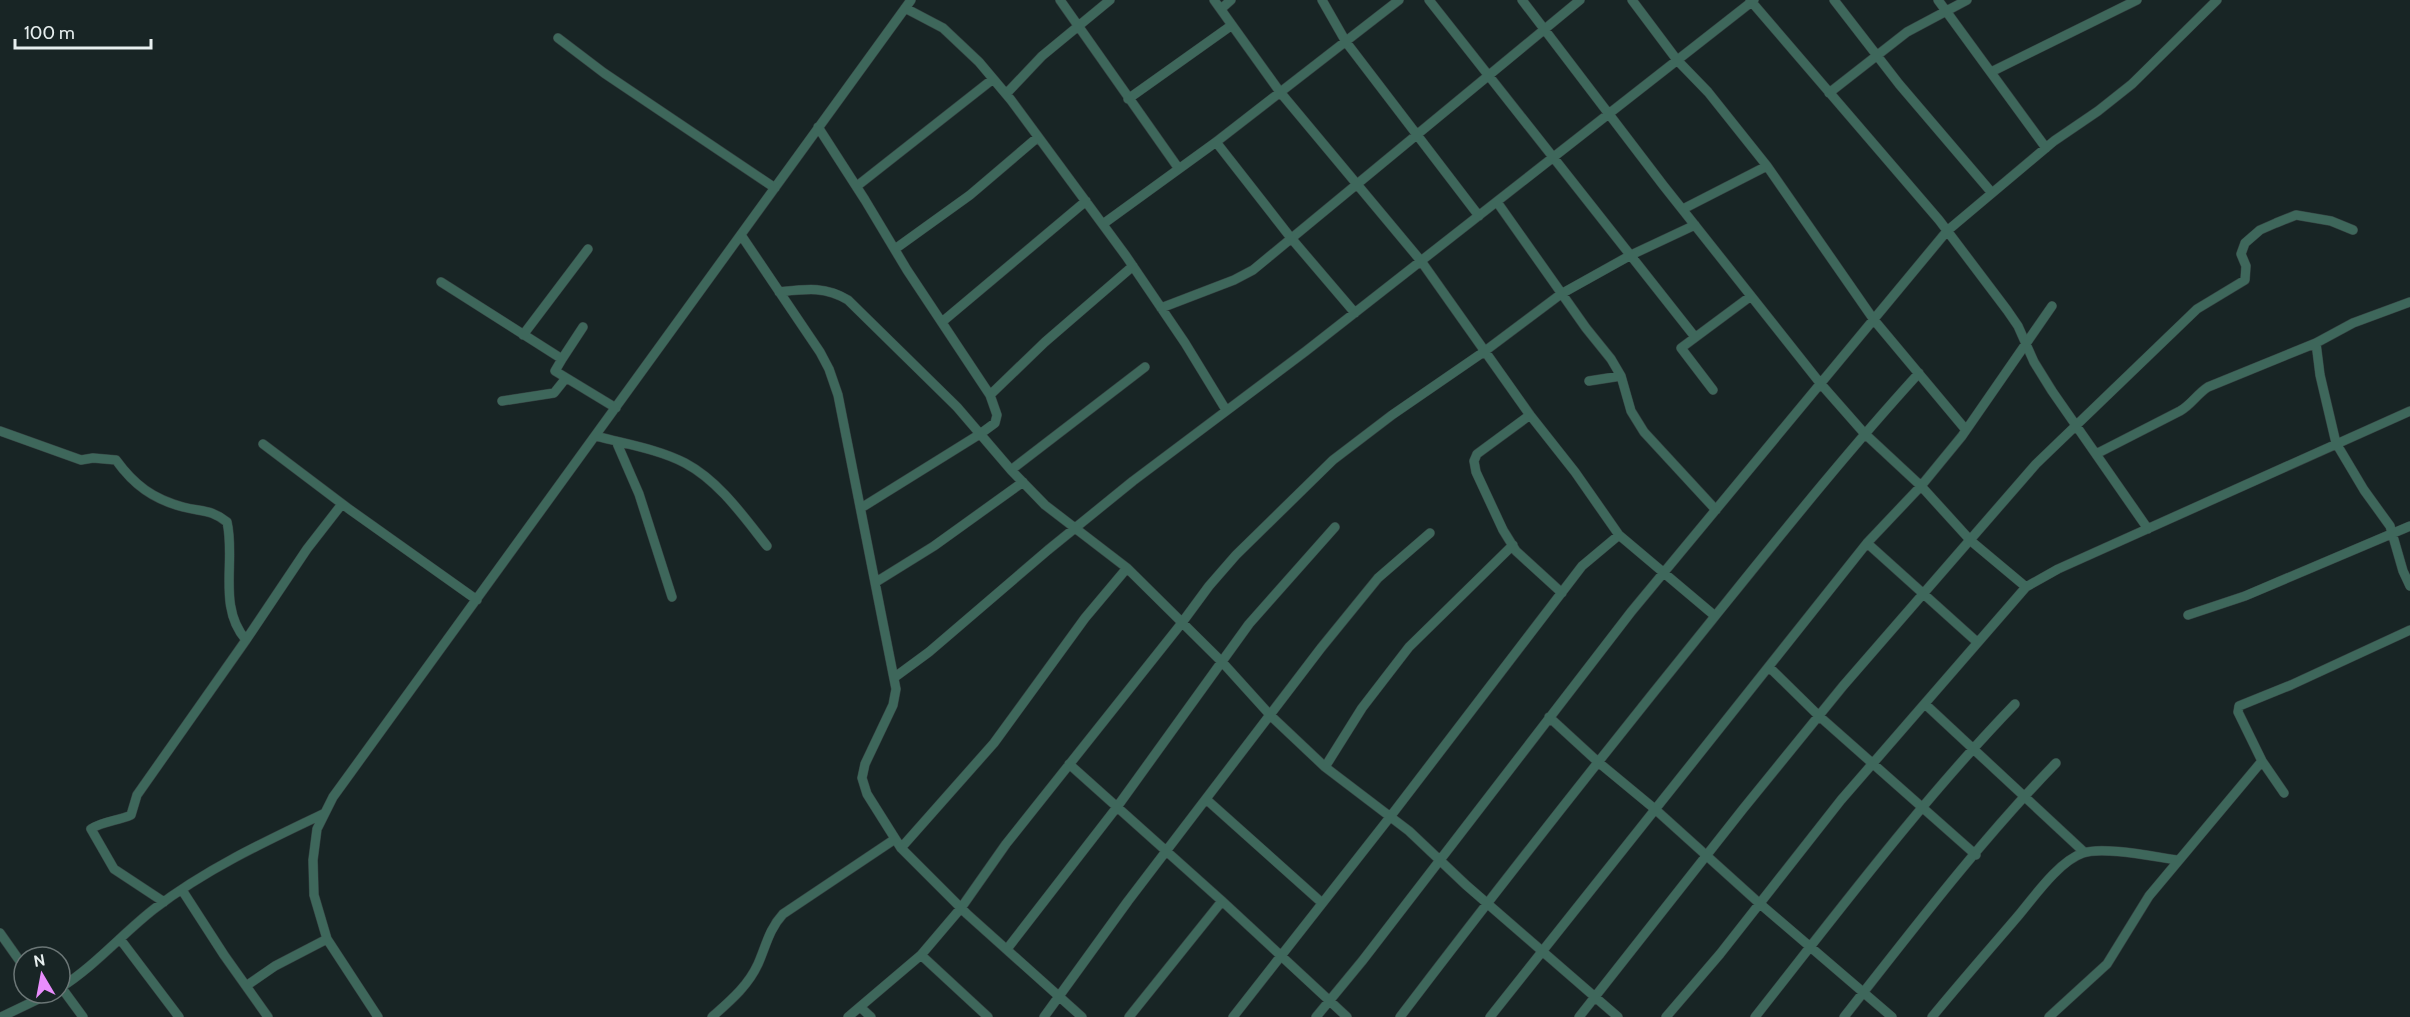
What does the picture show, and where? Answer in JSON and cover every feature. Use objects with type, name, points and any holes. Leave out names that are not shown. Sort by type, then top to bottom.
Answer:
[{"type":"street","points":[[1060,0],[1179,169]]},
{"type":"street","points":[[1006,94],[1042,56],[1110,0]]},
{"type":"street","points":[[1215,0],[1280,92],[1421,261],[1530,415],[1575,472],[1619,535],[1715,616]]},
{"type":"street","points":[[1221,9],[1231,0]]},
{"type":"street","points":[[1322,0],[1346,42],[1479,216]]},
{"type":"street","points":[[1103,224],[1216,142],[1399,0]]},
{"type":"street","points":[[1429,0],[1695,337]]},
{"type":"street","points":[[1522,0],[1820,383],[1864,433],[1921,486],[1971,541],[2026,587]]},
{"type":"street","points":[[1161,308],[1253,270],[1580,0]]},
{"type":"street","points":[[1632,0],[1677,60],[1708,92],[1767,166],[1874,320],[1966,430]]},
{"type":"street","points":[[1834,0],[1876,55],[1992,193]]},
{"type":"street","points":[[1938,0],[2046,148]]},
{"type":"street","points":[[1829,93],[1907,32],[1967,0]]},
{"type":"street","points":[[1991,72],[2137,0]]},
{"type":"street","points":[[1316,1017],[1663,573],[1947,231],[2046,148],[2132,84],[2217,0]]},
{"type":"street","points":[[895,677],[929,652],[1076,528],[1752,1],[1947,231],[2007,310],[2026,342],[2034,362],[2148,529]]},
{"type":"street","points":[[374,1016],[327,939],[314,895],[313,860],[317,829],[333,797],[908,4],[943,28],[1006,94],[1133,266],[1226,410]]},
{"type":"street","points":[[1128,99],[1232,25]]},
{"type":"street","points":[[558,38],[604,73],[775,188]]},
{"type":"street","points":[[857,186],[993,79]]},
{"type":"street","points":[[818,128],[990,395],[997,414],[995,423],[980,434],[861,508]]},
{"type":"street","points":[[895,249],[970,195],[1038,137]]},
{"type":"street","points":[[1216,142],[1291,238],[1354,313]]},
{"type":"street","points":[[1683,209],[1767,166]]},
{"type":"street","points":[[942,322],[1006,271],[1086,201]]},
{"type":"street","points":[[1497,202],[1611,359],[1621,376],[1631,411],[1644,432],[1716,510]]},
{"type":"street","points":[[1579,1017],[1819,716],[2036,464],[2197,309],[2245,280],[2246,266],[2241,254],[2245,243],[2260,230],[2296,215],[2331,221],[2353,230]]},
{"type":"street","points":[[848,1017],[921,955],[961,908],[1006,844],[1209,586],[1236,555],[1334,460],[1392,415],[1562,294],[1631,255],[1695,225]]},
{"type":"street","points":[[741,235],[830,369],[838,395],[896,689],[893,705],[865,764],[862,778],[867,794],[901,848],[961,908],[1082,1017]]},
{"type":"street","points":[[523,335],[588,249]]},
{"type":"street","points":[[990,395],[1045,342],[1133,266]]},
{"type":"street","points":[[441,282],[562,359]]},
{"type":"street","points":[[779,292],[806,289],[834,291],[848,300],[957,408],[1045,505],[1127,568],[1181,624],[1223,663],[1271,716],[1325,767],[1390,817],[1618,1017]]},
{"type":"street","points":[[1713,390],[1681,348],[1751,296]]},
{"type":"street","points":[[2096,454],[2187,407],[2196,395],[2208,387],[2316,343],[2353,323],[2410,302]]},
{"type":"street","points":[[1490,1017],[1867,543],[1921,486],[1966,430],[2052,306]]},
{"type":"street","points":[[583,327],[555,371],[616,408]]},
{"type":"street","points":[[2316,343],[2320,375],[2336,443],[2364,490],[2390,526],[2400,562],[2410,586]]},
{"type":"street","points":[[1011,470],[1145,367]]},
{"type":"street","points":[[1401,1017],[1487,903],[1715,616],[1864,433],[1918,373]]},
{"type":"street","points":[[1588,381],[1621,376]]},
{"type":"street","points":[[502,401],[554,393],[566,378]]},
{"type":"street","points":[[1666,1017],[1720,954],[1841,800],[2026,587],[2058,569],[2410,411]]},
{"type":"street","points":[[1530,415],[1477,454],[1473,461],[1476,472],[1513,545],[1528,564],[1562,593]]},
{"type":"street","points":[[0,431],[81,460],[93,458],[116,460],[131,481],[163,501],[186,508],[207,510],[227,522],[231,536],[227,578],[231,606],[240,632],[246,640]]},
{"type":"street","points":[[596,436],[685,464],[722,491],[767,546]]},
{"type":"street","points":[[616,441],[639,494],[672,597]]},
{"type":"street","points":[[262,444],[477,600]]},
{"type":"street","points":[[876,582],[934,546],[1023,482]]},
{"type":"street","points":[[164,902],[114,869],[91,829],[99,824],[118,821],[130,815],[136,795],[246,640],[307,549],[342,504]]},
{"type":"street","points":[[2188,615],[2245,596],[2410,526]]},
{"type":"street","points":[[1007,949],[1117,807],[1249,624],[1335,527]]},
{"type":"street","points":[[1044,1017],[1227,770],[1271,716],[1321,648],[1378,578],[1430,533]]},
{"type":"street","points":[[1233,1017],[1582,566],[1619,535]]},
{"type":"street","points":[[1867,543],[1977,642]]},
{"type":"street","points":[[1325,767],[1362,708],[1409,647],[1513,545]]},
{"type":"street","points":[[901,848],[944,802],[994,742],[1085,618],[1127,568]]},
{"type":"street","points":[[2284,793],[2262,761],[2238,712],[2239,706],[2410,630]]},
{"type":"street","points":[[1769,667],[1819,716],[1976,855]]},
{"type":"street","points":[[1926,704],[2084,852]]},
{"type":"street","points":[[1755,1017],[1974,747],[2015,704]]},
{"type":"street","points":[[1549,717],[1892,1017]]},
{"type":"street","points":[[2049,1017],[2107,964],[2149,896],[2262,761]]},
{"type":"street","points":[[1844,1017],[2025,795],[2056,763]]},
{"type":"street","points":[[1069,764],[1347,1017]]},
{"type":"street","points":[[1207,800],[1321,902]]},
{"type":"street","points":[[72,980],[164,902],[224,862],[325,813]]},
{"type":"street","points":[[712,1017],[749,981],[759,963],[764,944],[774,924],[783,914],[896,839]]},
{"type":"street","points":[[1932,1017],[2070,859],[2084,852],[2138,854],[2178,860]]},
{"type":"street","points":[[182,890],[268,1017]]},
{"type":"street","points":[[1129,1017],[1222,901]]},
{"type":"street","points":[[0,933],[12,950]]},
{"type":"street","points":[[120,939],[179,1017]]},
{"type":"street","points":[[246,986],[275,966],[327,939]]},
{"type":"street","points":[[921,955],[988,1017]]},
{"type":"street","points":[[72,1002],[83,1017]]},
{"type":"street","points":[[1,1017],[25,1005]]},
{"type":"street","points":[[860,1006],[871,1017]]}]
